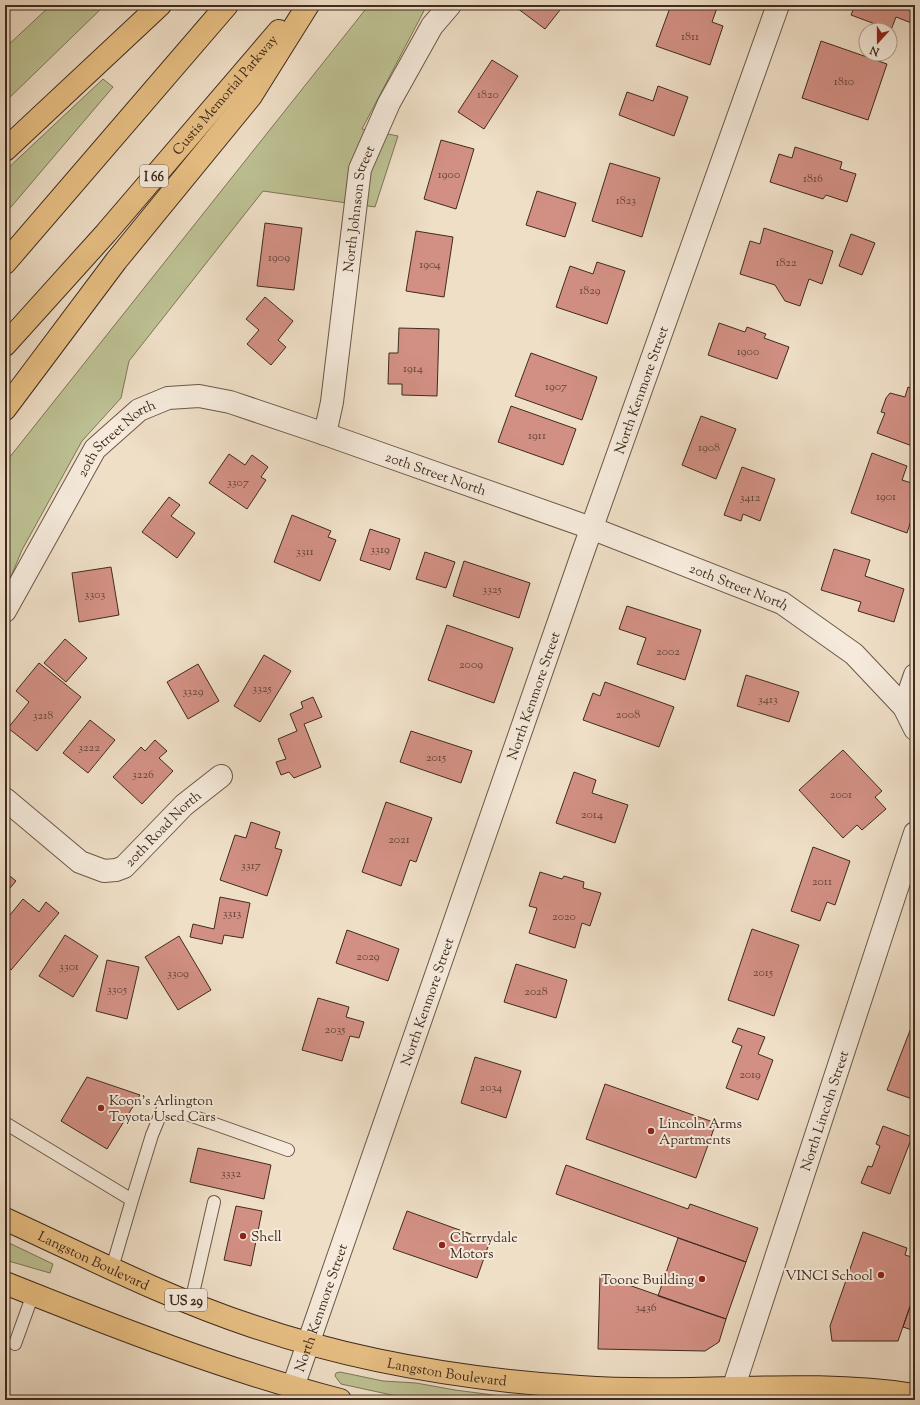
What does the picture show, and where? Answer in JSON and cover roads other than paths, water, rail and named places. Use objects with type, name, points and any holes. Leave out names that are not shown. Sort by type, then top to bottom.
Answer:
[{"type":"main road","points":[[5,150],[160,5]]},
{"type":"main road","points":[[5,263],[227,5]]},
{"type":"main road","name":"Custis Memorial Parkway","points":[[5,345],[101,238],[301,5]]},
{"type":"main road","points":[[5,409],[116,261],[251,96],[308,5]]},
{"type":"main road","name":"Langston Boulevard","points":[[5,1219],[112,1268],[249,1325],[308,1344],[383,1361],[506,1380],[620,1389],[843,1388],[915,1395]]},
{"type":"main road","points":[[5,1283],[292,1394],[340,1400]]},
{"type":"street","name":"North Johnson Street","points":[[325,434],[332,402],[360,169],[389,103],[432,26],[450,5]]},
{"type":"street","name":"North Kenmore Street","points":[[292,1394],[591,528],[778,5]]},
{"type":"street","name":"20th Street North","points":[[5,610],[95,449],[139,410],[168,398],[199,396],[230,402],[591,528],[782,603],[854,654],[904,707],[915,728]]},
{"type":"street","points":[[904,707],[915,675]]},
{"type":"street","name":"20th Road North","points":[[5,799],[80,862],[104,871],[116,870],[124,867],[184,805],[221,776]]},
{"type":"street","name":"North Lincoln Street","points":[[733,1389],[915,833]]},
{"type":"lane","points":[[112,1268],[152,1135],[164,1106],[288,1150]]},
{"type":"lane","points":[[5,1123],[132,1200]]},
{"type":"lane","points":[[191,1302],[214,1202]]},
{"type":"lane","points":[[15,1344],[32,1294]]},
{"type":"place","name":"Koon's Arlington Toyota Used Cars","points":[[101,1108]]},
{"type":"place","name":"Lincoln Arms Apartments","points":[[651,1131]]},
{"type":"place","name":"Shell","points":[[243,1236]]},
{"type":"place","name":"Cherrydale Motors","points":[[442,1245]]},
{"type":"place","name":"VINCI School","points":[[881,1275]]},
{"type":"place","name":"Toone Building","points":[[702,1279]]}]
